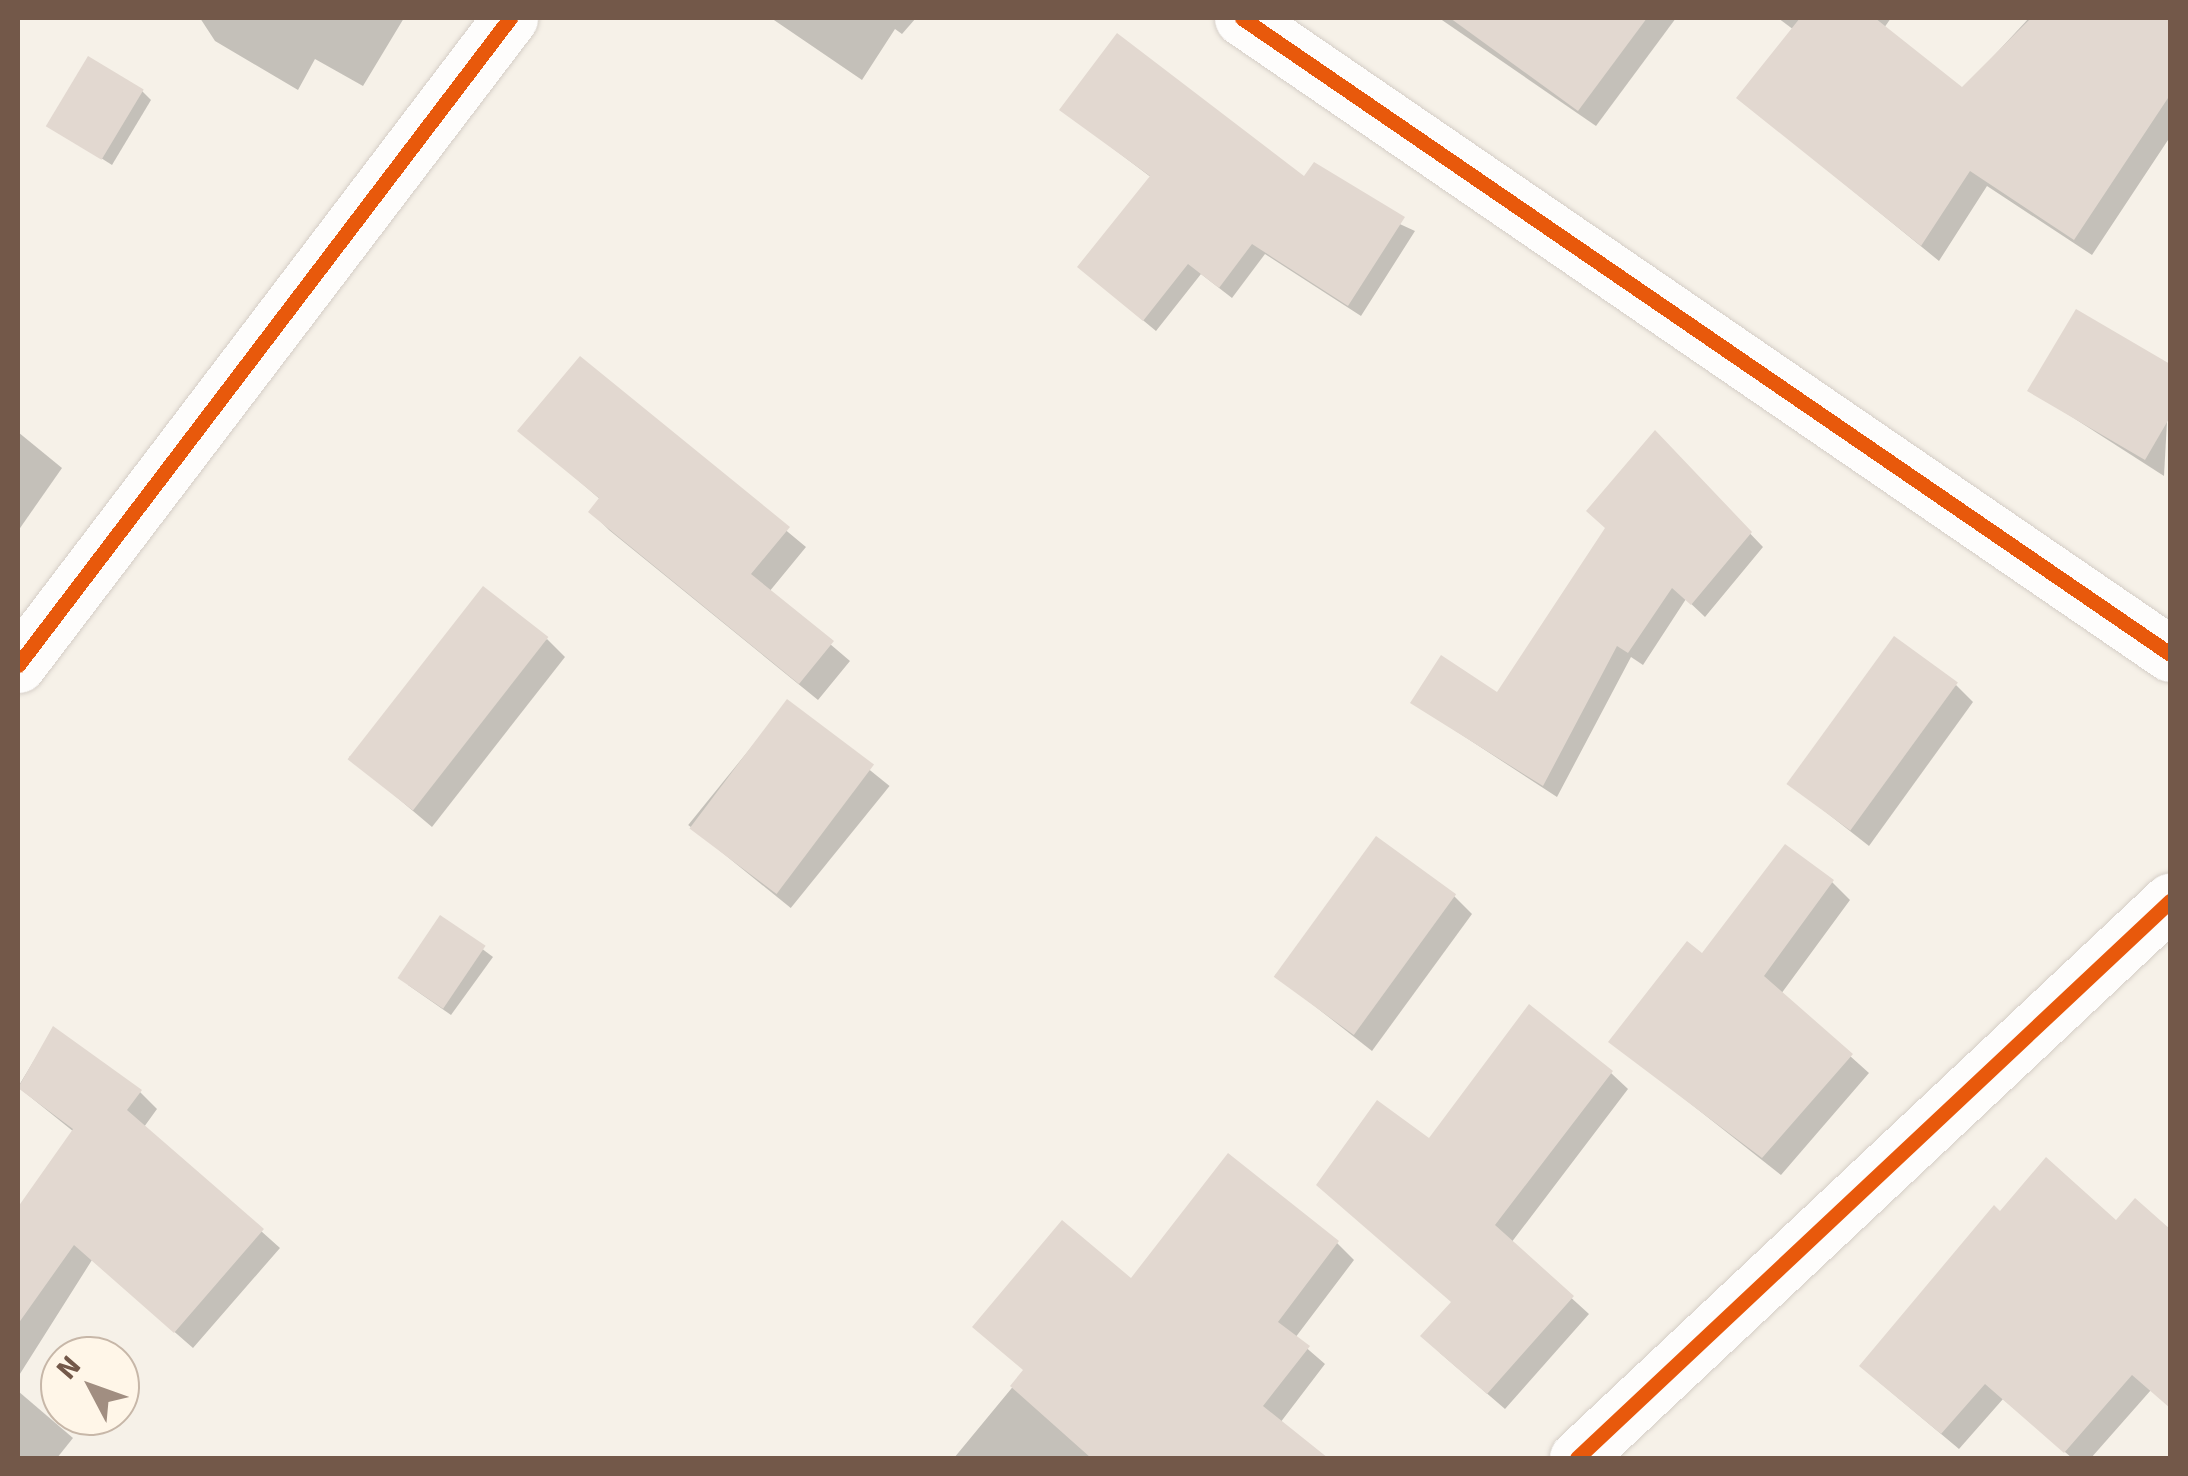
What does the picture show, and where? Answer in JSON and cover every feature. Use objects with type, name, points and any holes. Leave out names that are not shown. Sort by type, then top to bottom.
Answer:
[{"type":"street","points":[[18,665],[510,18]]},
{"type":"street","points":[[1242,18],[2170,654]]},
{"type":"street","points":[[1577,1458],[2170,901]]},
{"type":"building","points":[[1450,18],[1647,18],[1578,111]]},
{"type":"building","points":[[1800,18],[1875,18],[1962,87],[2031,18],[2170,18],[2170,95],[2074,240],[1970,171],[1921,246],[1736,98]]},
{"type":"building","points":[[1117,33],[1304,176],[1314,162],[1405,217],[1348,306],[1252,244],[1219,288],[1188,264],[1143,321],[1077,267],[1150,176],[1059,110]]},
{"type":"building","points":[[88,56],[144,89],[101,160],[46,126]]},
{"type":"building","points":[[2076,309],[2170,364],[2170,417],[2145,460],[2027,391]]},
{"type":"building","points":[[580,356],[790,527],[751,574],[834,641],[799,684],[588,512],[599,498],[517,431]]},
{"type":"building","points":[[1655,430],[1752,532],[1691,605],[1672,588],[1628,653],[1617,646],[1543,786],[1410,703],[1441,655],[1497,692],[1605,528],[1586,511]]},
{"type":"building","points":[[483,586],[548,637],[413,810],[348,759]]},
{"type":"building","points":[[1894,636],[1958,682],[1850,830],[1786,784]]},
{"type":"building","points":[[787,699],[874,765],[777,894],[690,828]]},
{"type":"building","points":[[1376,836],[1456,894],[1354,1035],[1274,977]]},
{"type":"building","points":[[1785,844],[1834,880],[1764,976],[1853,1054],[1762,1158],[1608,1042],[1687,941],[1702,953]]},
{"type":"building","points":[[440,915],[486,946],[443,1009],[398,978]]},
{"type":"building","points":[[1529,1004],[1613,1071],[1495,1225],[1574,1296],[1487,1394],[1420,1336],[1451,1302],[1316,1185],[1377,1100],[1429,1138]]},
{"type":"building","points":[[53,1026],[142,1090],[127,1110],[264,1229],[174,1333],[74,1245],[18,1324],[18,1207],[73,1129],[18,1088]]},
{"type":"building","points":[[1228,1153],[1339,1241],[1278,1322],[1310,1346],[1263,1406],[1328,1458],[1091,1458],[1010,1386],[1023,1370],[972,1327],[1062,1220],[1131,1278]]},
{"type":"building","points":[[2046,1157],[2116,1220],[2135,1198],[2170,1229],[2170,1408],[2132,1375],[2064,1453],[1985,1384],[1941,1434],[1859,1366],[1994,1205],[2000,1211]]},
{"type":"cycle path","points":[[18,665],[510,18]]},
{"type":"cycle path","points":[[1242,18],[2170,654]]},
{"type":"cycle path","points":[[1577,1458],[2170,901]]}]
